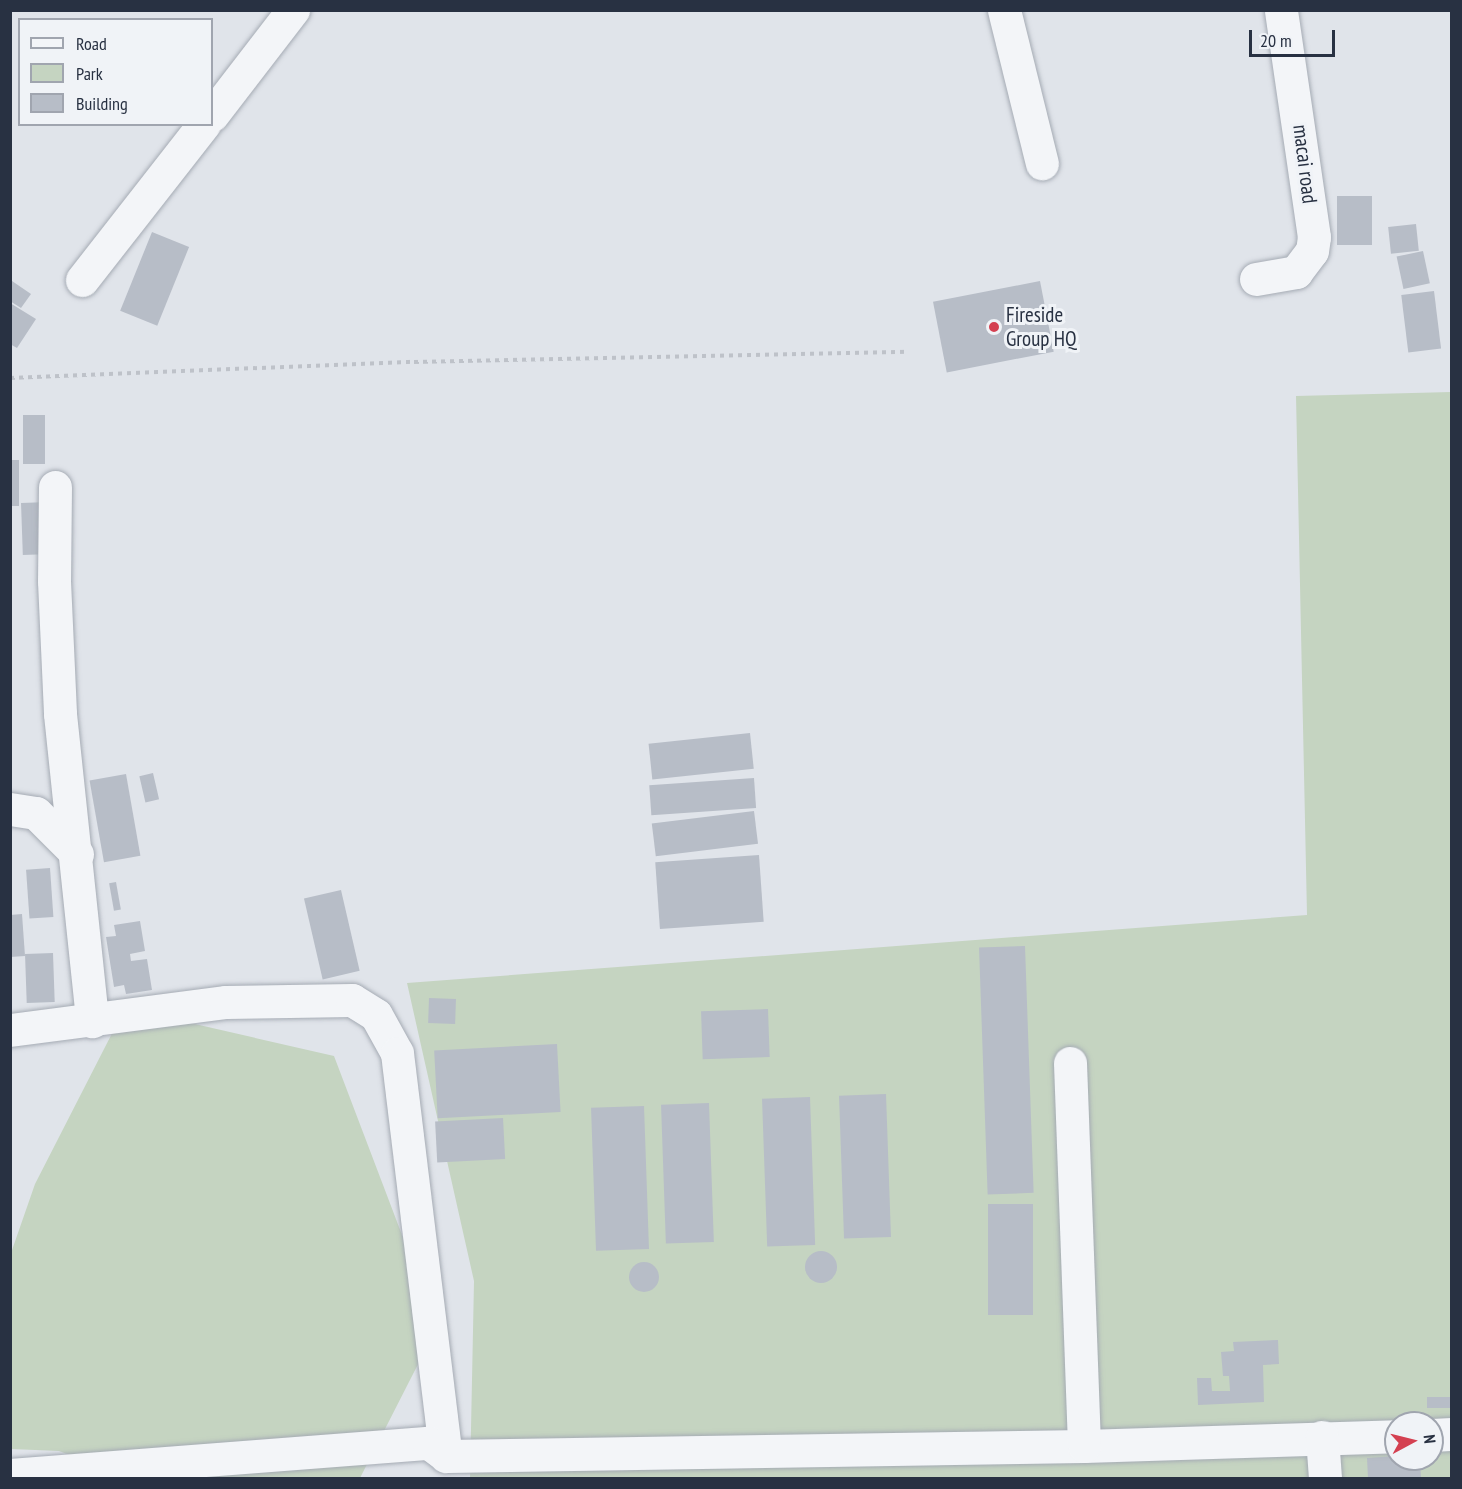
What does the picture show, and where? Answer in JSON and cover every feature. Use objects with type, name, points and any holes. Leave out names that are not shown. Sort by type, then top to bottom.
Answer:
[{"type":"street","points":[[213,114],[293,10]]},
{"type":"street","points":[[1004,10],[1042,163]]},
{"type":"street","name":"macai road","points":[[1256,279],[1296,272],[1312,251],[1314,237],[1300,125],[1281,10]]},
{"type":"street","points":[[82,280],[202,126]]},
{"type":"street","points":[[55,487],[54,581],[60,714],[77,854],[83,961],[92,1021]]},
{"type":"street","points":[[10,809],[36,813],[77,854]]},
{"type":"street","points":[[10,1030],[237,1002],[352,1000],[376,1015],[397,1053],[446,1456]]},
{"type":"street","points":[[1070,1064],[1084,1446]]},
{"type":"street","points":[[10,1475],[429,1443],[446,1456],[1084,1446],[1384,1436]]},
{"type":"street","points":[[1322,1437],[1325,1479]]},
{"type":"path","points":[[10,378],[414,362],[909,352]]},
{"type":"green space","points":[[1451,392],[1451,1478],[470,1478],[474,1281],[407,983],[1307,915],[1296,396]]},
{"type":"green space","points":[[125,1008],[334,1056],[437,1327],[360,1478],[131,1478],[59,1451],[11,1449],[11,1253],[35,1184]]},
{"type":"building","points":[[1337,196],[1372,196],[1372,245],[1337,245]]},
{"type":"building","points":[[1416,224],[1419,251],[1391,254],[1388,227]]},
{"type":"building","points":[[152,232],[189,247],[157,326],[120,311]]},
{"type":"building","points":[[1423,251],[1430,283],[1403,289],[1397,257]]},
{"type":"building","points":[[12,281],[31,294],[21,308],[10,301]]},
{"type":"building","name":"Fireside Group HQ","points":[[1040,281],[1054,352],[947,372],[933,302]]},
{"type":"building","points":[[1434,291],[1441,349],[1408,353],[1401,295]]},
{"type":"building","points":[[10,303],[36,319],[17,348],[10,344]]},
{"type":"building","points":[[23,415],[45,415],[45,464],[23,464]]},
{"type":"building","points":[[10,460],[19,460],[19,506],[10,506]]},
{"type":"building","points":[[49,502],[51,554],[23,555],[21,503]]},
{"type":"building","points":[[750,733],[754,769],[652,779],[649,744]]},
{"type":"building","points":[[153,773],[159,799],[145,802],[139,776]]},
{"type":"building","points":[[126,774],[140,856],[104,862],[90,780]]},
{"type":"building","points":[[754,778],[756,808],[651,815],[649,785]]},
{"type":"building","points":[[754,811],[758,844],[656,856],[652,824]]},
{"type":"building","points":[[759,855],[764,922],[660,929],[655,862]]},
{"type":"building","points":[[50,868],[53,917],[29,919],[26,870]]},
{"type":"building","points":[[116,882],[121,910],[114,911],[109,883]]},
{"type":"building","points":[[341,890],[360,971],[323,979],[304,899]]},
{"type":"building","points":[[22,914],[25,956],[10,957],[10,915]]},
{"type":"building","points":[[140,921],[145,951],[130,954],[131,961],[147,959],[152,990],[126,994],[124,985],[114,987],[106,937],[116,936],[114,925]]},
{"type":"building","points":[[1025,946],[1034,1193],[988,1194],[979,948]]},
{"type":"building","points":[[53,953],[55,1002],[27,1003],[25,954]]},
{"type":"building","points":[[429,998],[456,999],[455,1024],[428,1023]]},
{"type":"building","points":[[768,1009],[770,1057],[703,1059],[701,1011]]},
{"type":"building","points":[[557,1044],[561,1112],[438,1118],[434,1050]]},
{"type":"building","points":[[886,1094],[891,1237],[844,1239],[839,1096]]},
{"type":"building","points":[[810,1097],[815,1245],[767,1247],[762,1099]]},
{"type":"building","points":[[709,1103],[714,1242],[666,1244],[661,1105]]},
{"type":"building","points":[[644,1106],[649,1249],[596,1251],[591,1108]]},
{"type":"building","points":[[503,1118],[505,1159],[437,1163],[435,1122]]},
{"type":"building","points":[[988,1204],[1033,1204],[1033,1315],[988,1315]]},
{"type":"building","points":[[821,1251],[832,1256],[837,1267],[832,1278],[821,1283],[810,1278],[805,1267],[810,1256]]},
{"type":"building","points":[[644,1262],[650,1263],[658,1271],[658,1283],[650,1291],[644,1292],[638,1291],[630,1283],[629,1277],[630,1271],[638,1263]]},
{"type":"building","points":[[1278,1340],[1279,1364],[1263,1365],[1264,1402],[1198,1405],[1197,1378],[1211,1378],[1212,1391],[1230,1391],[1229,1376],[1223,1376],[1221,1352],[1234,1351],[1233,1342]]},
{"type":"building","points":[[1427,1397],[1452,1397],[1452,1408],[1427,1408]]},
{"type":"building","points":[[1384,1457],[1384,1471],[1421,1471],[1421,1478],[1368,1478],[1367,1458]]},
{"type":"place","name":"Fireside Group HQ","points":[[994,327]]}]
